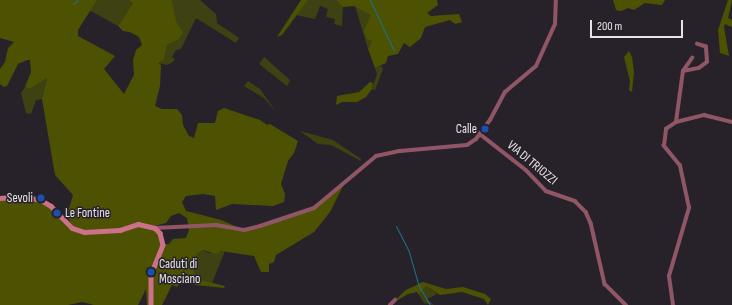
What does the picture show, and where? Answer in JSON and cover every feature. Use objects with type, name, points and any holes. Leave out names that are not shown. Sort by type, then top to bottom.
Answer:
[{"type":"main road","points":[[0,198],[23,196],[41,200],[51,206],[72,228],[84,232],[120,230],[138,224],[155,228],[162,238],[162,251],[151,274],[151,305]]},
{"type":"street","points":[[155,228],[216,224],[244,230],[260,226],[314,208],[376,156],[400,150],[467,145],[480,134],[505,92],[536,66],[555,24],[556,0]]},
{"type":"street","points":[[683,71],[699,68],[707,62],[706,47],[697,44]]},
{"type":"street","points":[[676,122],[683,71],[692,58]]},
{"type":"street","points":[[673,305],[669,276],[689,208],[680,166],[664,146],[666,129],[676,122],[704,115],[732,122]]},
{"type":"street","name":"VIA DI TRIOZZI","points":[[480,134],[526,170],[546,191],[575,202],[586,212],[592,223],[605,284],[626,305]]},
{"type":"street","points":[[162,238],[165,229],[170,226]]},
{"type":"street","points":[[390,305],[395,300]]},
{"type":"green space","points":[[97,0],[128,0],[133,3],[118,26],[89,10]]},
{"type":"green space","points":[[172,0],[200,0],[216,14],[217,23],[239,38],[236,43],[196,18],[181,49],[176,50],[172,57],[175,59],[173,62],[167,65],[157,63],[164,60],[167,45],[178,40]]},
{"type":"green space","points":[[308,0],[336,0],[343,7],[342,26],[334,24],[335,19],[326,17],[328,9],[320,6],[315,19],[296,15]]},
{"type":"green space","points":[[355,6],[372,15],[372,41],[368,49]]},
{"type":"green space","points":[[264,57],[290,80],[287,86],[259,64]]},
{"type":"green space","points":[[381,66],[383,69],[375,90],[372,89],[377,74],[375,68]]},
{"type":"green space","points":[[47,78],[42,99],[36,100],[31,114],[26,113],[21,93],[25,87],[30,89]]},
{"type":"green space","points":[[248,81],[260,89],[276,112],[264,98],[244,86]]},
{"type":"green space","points":[[300,131],[333,140],[361,159],[361,161],[331,145],[318,144]]},
{"type":"green space","points":[[203,250],[209,253],[225,251],[212,283],[197,279],[194,272],[197,254]]},
{"type":"green space","points":[[426,286],[437,294],[427,299],[434,305],[424,303],[419,295]]},
{"type":"shaded area","points":[[0,0],[97,0],[78,30],[78,36],[115,56],[104,69],[124,94],[134,75],[133,60],[136,50],[142,45],[139,37],[130,32],[123,31],[118,26],[133,3],[128,0],[172,0],[176,21],[183,33],[178,40],[167,45],[164,60],[158,63],[161,65],[160,86],[155,106],[162,109],[177,109],[182,115],[183,125],[189,136],[194,138],[198,123],[215,123],[218,111],[224,108],[260,120],[267,125],[270,124],[298,141],[294,153],[288,161],[281,184],[285,194],[284,202],[273,206],[232,204],[216,210],[215,196],[203,194],[186,196],[182,202],[186,211],[221,220],[244,230],[306,211],[343,186],[330,212],[314,232],[276,255],[274,262],[269,264],[269,272],[261,272],[254,256],[221,251],[216,254],[203,250],[197,254],[194,272],[197,279],[225,286],[224,288],[195,285],[186,273],[177,287],[172,285],[162,305],[147,305],[146,289],[138,305],[94,305],[82,302],[68,305],[0,305],[0,198],[13,196],[45,202],[72,227],[67,215],[73,195],[55,175],[42,99],[47,78],[30,89],[25,87],[31,72],[30,60],[27,60],[18,64],[7,86],[4,87],[0,84],[0,69],[5,62],[8,48],[14,42],[0,38]],"holes":[[[179,213],[187,218],[189,230],[186,238],[173,239],[169,244],[163,245],[154,226],[166,223],[171,216]]]},
{"type":"shaded area","points":[[301,0],[308,0],[282,35],[277,37]]},
{"type":"shaded area","points":[[336,0],[437,0],[438,5],[427,13],[431,16],[459,14],[462,22],[455,24],[450,20],[425,27],[421,38],[410,47],[404,43],[398,54],[388,56],[386,63],[375,68],[368,49],[372,41],[367,39],[364,31],[371,15],[354,6],[343,7]]},
{"type":"shaded area","points":[[613,0],[665,0],[662,5],[645,3],[634,10],[628,8],[621,11],[616,10]]},
{"type":"shaded area","points":[[728,0],[732,0],[728,18],[732,20],[732,27],[725,24],[724,27],[729,56],[720,53],[718,30]]},
{"type":"shaded area","points":[[629,51],[632,57],[634,72],[632,92],[629,90],[630,81],[624,57]]},
{"type":"shaded area","points":[[370,82],[373,83],[372,89],[366,97],[357,102],[342,102],[336,105],[337,96],[359,92]]},
{"type":"shaded area","points":[[423,282],[446,289],[463,287],[485,294],[491,299],[488,305],[484,299],[462,292],[440,295],[426,286],[419,295],[417,292],[408,294],[391,304],[406,290]]},
{"type":"waterway","points":[[73,4],[78,0]]},
{"type":"waterway","points":[[370,0],[394,51]]},
{"type":"waterway","points":[[396,226],[409,252],[419,286],[430,305]]},
{"type":"place","name":"Calle","points":[[485,129]]},
{"type":"place","name":"Sevoli","points":[[41,198]]},
{"type":"place","name":"Le Fontine","points":[[57,213]]},
{"type":"place","name":"Caduti di Mosciano","points":[[151,272]]}]
